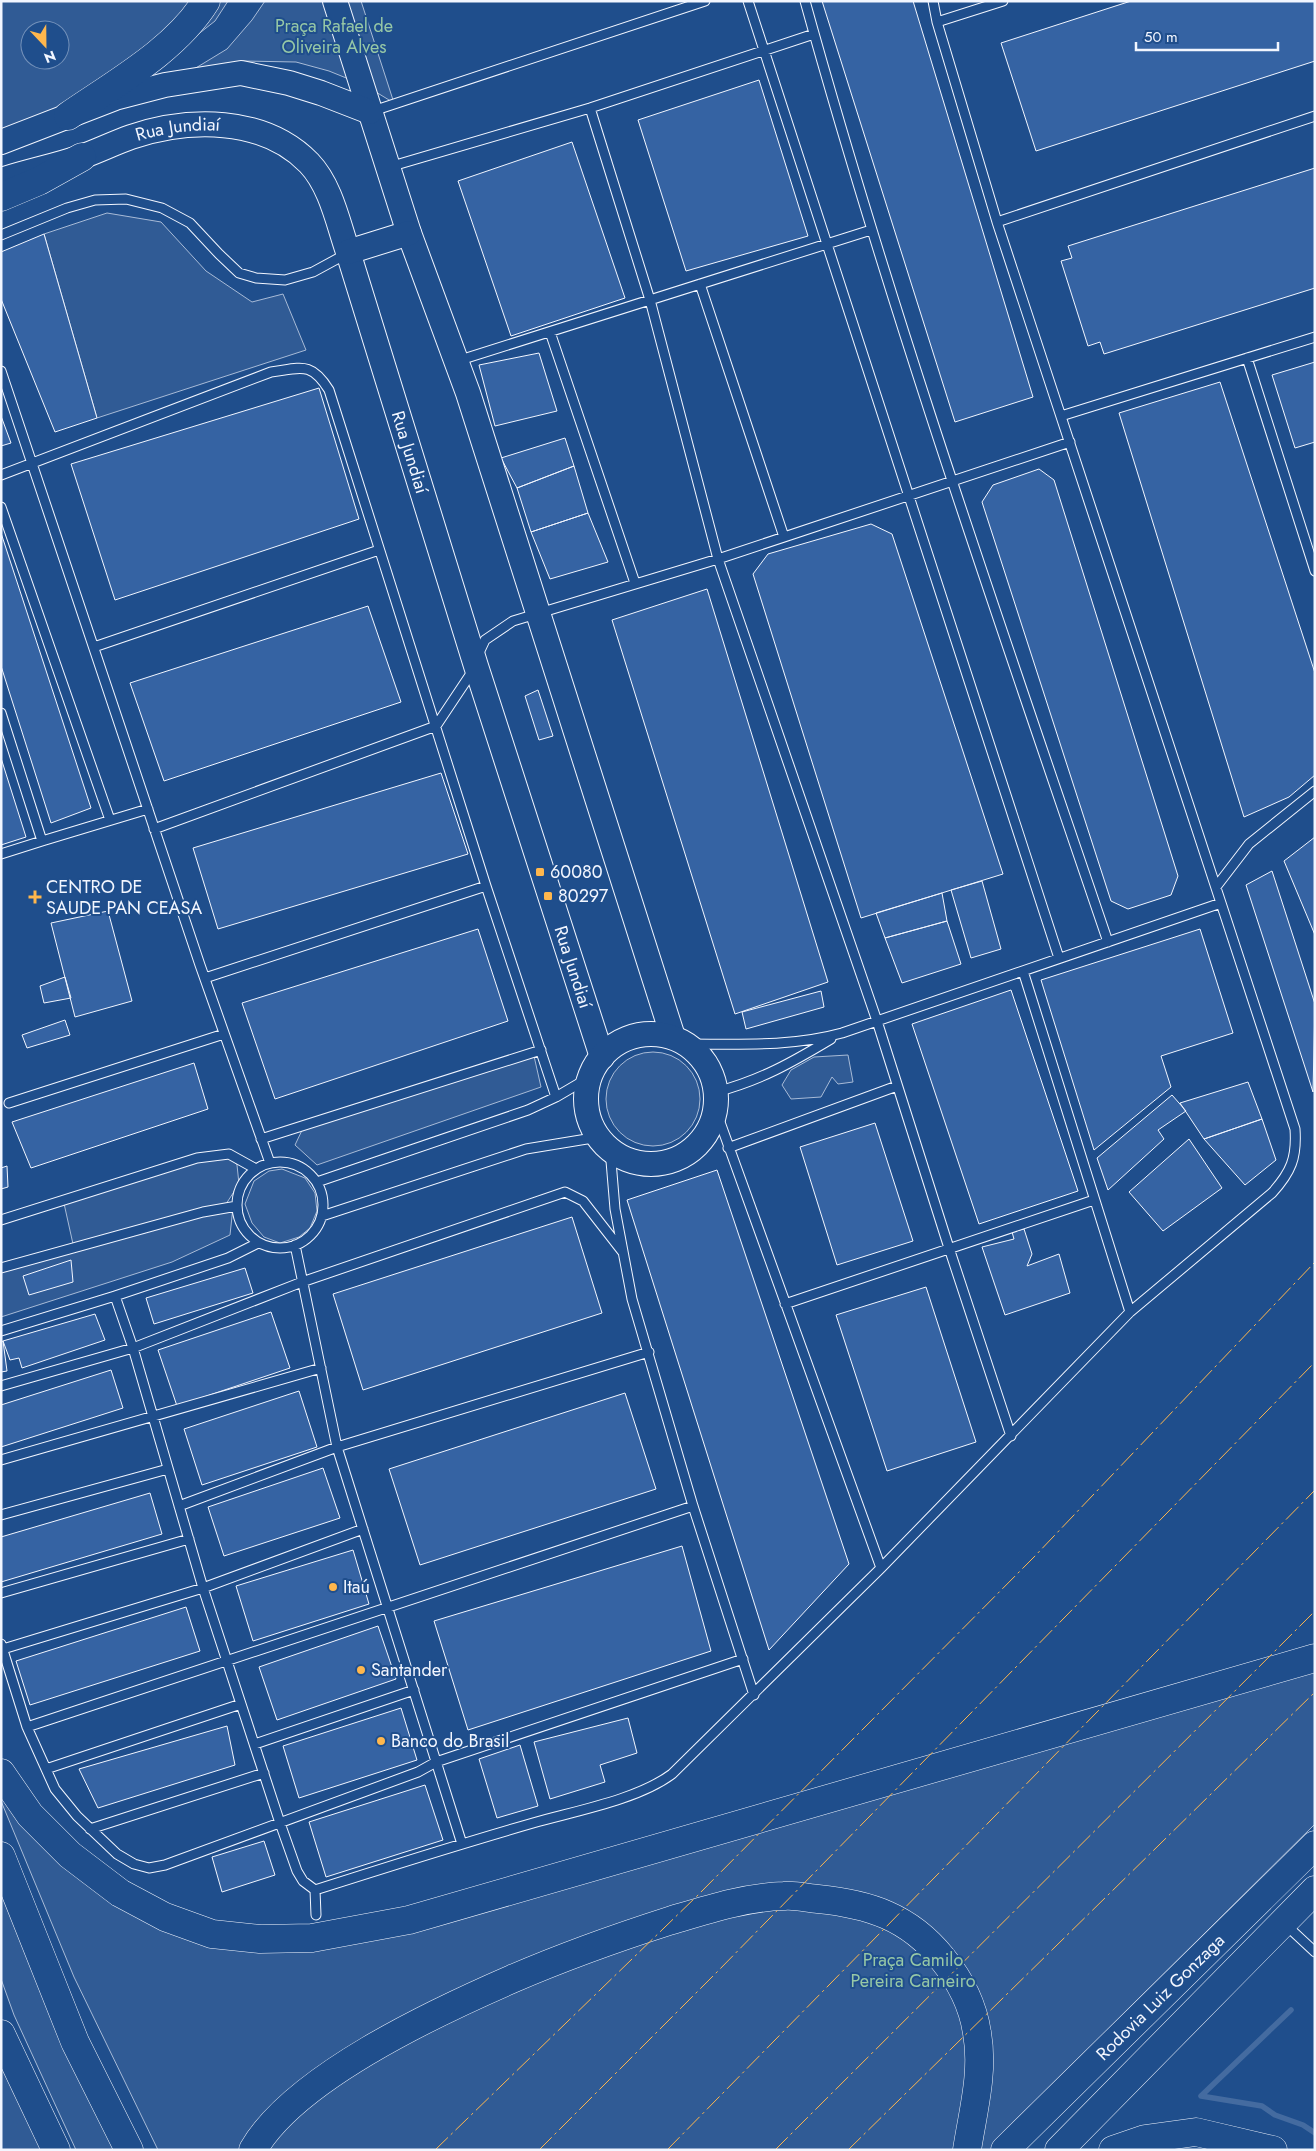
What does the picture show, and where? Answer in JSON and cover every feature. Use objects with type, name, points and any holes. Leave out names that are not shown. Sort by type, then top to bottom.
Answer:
[{"type":"highway","points":[[68,116],[162,51],[198,15],[206,1]]},
{"type":"highway","points":[[1,196],[39,181],[82,157]]},
{"type":"highway","points":[[1,1774],[30,1815],[70,1854],[120,1893],[165,1917],[212,1934],[260,1939],[312,1938],[409,1920],[1315,1658]]},
{"type":"highway","name":"Rodovia Luiz Gonzaga","points":[[1005,2150],[1315,1846]]},
{"type":"highway","points":[[1,1856],[71,2034],[129,2150]]},
{"type":"highway","name":"Rodovia Luiz Gonzaga","points":[[1059,2150],[1315,1890]]},
{"type":"highway","points":[[253,2150],[269,2126],[299,2097],[328,2077],[375,2047],[486,1990],[545,1965],[636,1931],[699,1912],[756,1898],[786,1895],[870,1907],[901,1922],[929,1942],[957,1976],[968,1999],[978,2033],[979,2074],[967,2150]]},
{"type":"highway","points":[[1,2034],[56,2150]]},
{"type":"highway","points":[[1113,2150],[1145,2140],[1196,2132],[1273,2150]]},
{"type":"street","points":[[335,1],[409,232],[457,361],[538,614],[680,1041]]},
{"type":"street","points":[[1,142],[115,98],[165,85],[241,74],[288,83],[321,93],[370,112]]},
{"type":"street","name":"Rua Jundiaí","points":[[1,180],[82,157],[154,130],[192,124],[238,127],[275,137],[309,163],[324,185],[348,252],[476,666],[596,1067]]},
{"type":"street","points":[[348,252],[409,232]]},
{"type":"street","points":[[654,1034],[680,1041],[702,1057],[712,1073],[716,1102],[707,1132],[693,1149],[673,1160],[651,1164],[629,1160],[604,1143],[591,1124],[586,1092],[596,1067],[616,1044],[634,1036],[654,1034]]},
{"type":"lane","points":[[370,112],[705,1]]},
{"type":"lane","points":[[748,1],[1059,958]]},
{"type":"lane","points":[[805,1],[871,230],[951,481],[1108,942]]},
{"type":"lane","points":[[315,1890],[462,1844],[617,1799],[662,1782],[754,1695],[881,1568],[1130,1312],[1272,1193],[1286,1178],[1294,1160],[1295,1129],[997,222],[937,22],[933,1]]},
{"type":"lane","points":[[937,22],[1003,1]]},
{"type":"lane","points":[[388,167],[590,108],[814,34]]},
{"type":"lane","points":[[590,108],[650,300],[718,559],[877,1021],[948,1248],[1011,1436]]},
{"type":"lane","points":[[997,222],[1315,116]]},
{"type":"lane","points":[[1,235],[67,208],[95,200],[126,199],[162,208],[190,223],[239,273],[256,278],[285,280],[313,272],[348,252]]},
{"type":"lane","points":[[457,361],[871,230]]},
{"type":"lane","points":[[700,284],[784,537]]},
{"type":"lane","points":[[550,332],[635,583]]},
{"type":"lane","points":[[1062,416],[1315,337]]},
{"type":"lane","points":[[1247,358],[1315,571]]},
{"type":"lane","points":[[1,475],[271,372],[303,368],[319,374],[329,390],[486,886],[556,1097]]},
{"type":"lane","points":[[1,371],[154,829],[270,1163]]},
{"type":"lane","points":[[154,829],[436,726],[476,666],[478,652],[486,640],[513,621],[718,559],[1070,442]]},
{"type":"lane","points":[[1,507],[110,820]]},
{"type":"lane","points":[[94,647],[379,550]]},
{"type":"lane","points":[[1,713],[42,841]]},
{"type":"lane","points":[[1216,887],[1249,844],[1315,792]]},
{"type":"lane","points":[[1,854],[148,809]]},
{"type":"lane","points":[[205,978],[486,886]]},
{"type":"lane","points":[[680,1041],[781,1043],[815,1040],[842,1033],[1221,903]]},
{"type":"lane","points":[[1024,971],[1130,1312]]},
{"type":"lane","points":[[842,1033],[783,1068],[748,1084],[716,1102],[728,1148],[881,1568]]},
{"type":"lane","points":[[9,1103],[224,1034]]},
{"type":"lane","points":[[261,1138],[541,1050]]},
{"type":"lane","points":[[317,1182],[528,1110],[556,1097],[596,1067]]},
{"type":"lane","points":[[728,1148],[898,1086]]},
{"type":"lane","points":[[322,1216],[526,1149],[604,1143],[632,1299],[693,1506],[754,1695]]},
{"type":"lane","points":[[1,1220],[197,1158],[229,1154],[256,1169]]},
{"type":"lane","points":[[284,1162],[299,1166],[311,1174],[317,1182],[323,1196],[322,1216],[312,1234],[296,1245],[287,1248],[272,1248],[258,1243],[247,1233],[239,1221],[238,1192],[245,1179],[256,1169],[270,1163],[284,1162]]},
{"type":"lane","points":[[1,1386],[133,1348],[302,1282],[565,1192],[583,1202],[622,1251]]},
{"type":"lane","points":[[785,1304],[1094,1200]]},
{"type":"lane","points":[[1,1268],[203,1212],[237,1206]]},
{"type":"lane","points":[[1,1331],[115,1296],[228,1258],[258,1243]]},
{"type":"lane","points":[[296,1245],[337,1447],[462,1844]]},
{"type":"lane","points":[[115,1296],[133,1348],[226,1662],[297,1871],[304,1881],[315,1890],[316,1915]]},
{"type":"lane","points":[[179,1506],[337,1447],[648,1352]]},
{"type":"lane","points":[[1,1460],[321,1368]]},
{"type":"lane","points":[[1,1515],[168,1469]]},
{"type":"lane","points":[[27,1727],[693,1506]]},
{"type":"lane","points":[[363,1529],[203,1588],[2,1647],[27,1727],[56,1789],[77,1816],[117,1854],[134,1864],[149,1868],[165,1865],[418,1772],[436,1762],[742,1659]]},
{"type":"lane","points":[[1,1593],[189,1539]]},
{"type":"lane","points":[[255,1744],[414,1690]]},
{"type":"lane","points":[[46,1768],[241,1704]]},
{"type":"lane","points":[[90,1829],[264,1773]]},
{"type":"lane","points":[[1283,1922],[1315,1952]]},
{"type":"shaded area","points":[[1,1],[228,1],[215,21],[164,61],[127,80],[1,132]]},
{"type":"shaded area","name":"Praça Rafael de Oliveira Alves","points":[[265,1],[361,1],[394,103],[366,86],[329,71],[296,62],[243,61],[176,80],[227,49],[252,20]]},
{"type":"shaded area","points":[[107,213],[161,222],[206,271],[252,302],[283,294],[306,350],[97,418],[44,234]]},
{"type":"shaded area","points":[[653,1052],[671,1056],[686,1066],[696,1081],[700,1099],[696,1117],[686,1132],[671,1142],[653,1146],[635,1142],[620,1132],[610,1117],[606,1099],[610,1081],[620,1066],[635,1056]]},
{"type":"shaded area","points":[[848,1055],[853,1082],[838,1084],[832,1077],[821,1097],[791,1099],[782,1085],[791,1070],[814,1057]]},
{"type":"shaded area","points":[[534,1056],[541,1087],[317,1165],[295,1145],[305,1124]]},
{"type":"shaded area","points":[[229,1154],[237,1165],[239,1184],[226,1204],[73,1244],[63,1199],[197,1158]]},
{"type":"shaded area","points":[[282,1169],[305,1178],[315,1193],[317,1211],[310,1228],[299,1237],[280,1243],[264,1237],[252,1223],[245,1204],[254,1181],[269,1171]]},
{"type":"shaded area","points":[[233,1207],[230,1235],[172,1262],[1,1317],[1,1272],[203,1212]]},
{"type":"shaded area","name":"Praça Camilo Pereira Carneiro","points":[[1315,1663],[1315,1824],[1003,2133],[994,2150],[158,2150],[74,1977],[1,1801],[1,1791],[67,1868],[283,1949]]},
{"type":"shaded area","points":[[1,1866],[126,2150],[76,2150],[14,2015],[1,1979]]},
{"type":"shaded area","points":[[1,2021],[60,2150],[1,2150]]},
{"type":"building","points":[[822,1],[913,1],[1033,397],[955,422]]},
{"type":"building","points":[[1131,1],[1315,1],[1315,61],[1036,151],[1001,43]]},
{"type":"building","points":[[759,80],[808,236],[686,271],[638,120]]},
{"type":"building","points":[[572,142],[625,298],[511,336],[458,181]]},
{"type":"building","points":[[1315,168],[1315,288],[1104,354],[1100,342],[1088,346],[1061,261],[1072,258],[1068,246]]},
{"type":"building","points":[[44,234],[97,418],[55,432],[1,299],[1,252]]},
{"type":"building","points":[[539,353],[557,411],[495,426],[479,365]]},
{"type":"building","points":[[1315,362],[1315,442],[1295,448],[1272,375]]},
{"type":"building","points":[[1220,382],[1315,673],[1315,775],[1289,797],[1244,817],[1119,413]]},
{"type":"building","points":[[319,388],[359,519],[115,600],[71,464]]},
{"type":"building","points":[[1,416],[11,443],[1,446]]},
{"type":"building","points":[[565,438],[574,466],[517,488],[501,458]]},
{"type":"building","points":[[574,466],[588,513],[531,532],[517,488]]},
{"type":"building","points":[[1039,469],[1054,480],[1178,876],[1171,895],[1128,909],[1111,901],[982,502],[993,485]]},
{"type":"building","points":[[588,513],[608,562],[550,579],[531,532]]},
{"type":"building","points":[[871,524],[892,534],[1003,874],[861,918],[753,574],[768,554]]},
{"type":"building","points":[[1,533],[91,808],[51,823],[1,666]]},
{"type":"building","points":[[707,589],[828,982],[735,1014],[612,620]]},
{"type":"building","points":[[368,606],[401,702],[164,781],[130,683]]},
{"type":"building","points":[[538,690],[553,736],[539,740],[525,696]]},
{"type":"building","points":[[1,758],[26,837],[1,845]]},
{"type":"building","points":[[441,773],[468,854],[218,929],[193,848]]},
{"type":"building","points":[[1315,837],[1315,935],[1284,861]]},
{"type":"building","points":[[1272,871],[1315,1004],[1313,1092],[1246,885]]},
{"type":"building","points":[[982,881],[1001,949],[971,958],[951,890]]},
{"type":"building","points":[[942,893],[947,921],[885,938],[876,913]]},
{"type":"building","points":[[108,911],[132,1001],[75,1017],[51,923]]},
{"type":"building","points":[[947,921],[961,964],[902,983],[885,938]]},
{"type":"building","points":[[478,929],[508,1021],[275,1099],[242,1003]]},
{"type":"building","points":[[1200,929],[1233,1033],[1161,1056],[1171,1087],[1094,1150],[1041,980]]},
{"type":"building","points":[[65,977],[71,998],[44,1003],[40,986]]},
{"type":"building","points":[[1011,990],[1078,1191],[979,1224],[912,1024]]},
{"type":"building","points":[[821,991],[824,1007],[746,1029],[742,1012]]},
{"type":"building","points":[[65,1020],[70,1035],[27,1048],[22,1035]]},
{"type":"building","points":[[194,1063],[208,1109],[31,1168],[12,1122]]},
{"type":"building","points":[[1248,1082],[1262,1119],[1204,1139],[1180,1103]]},
{"type":"building","points":[[1172,1095],[1186,1111],[1158,1130],[1164,1139],[1108,1190],[1097,1158]]},
{"type":"building","points":[[1262,1119],[1276,1160],[1245,1185],[1204,1139]]},
{"type":"building","points":[[875,1123],[913,1241],[837,1265],[800,1147]]},
{"type":"building","points":[[1189,1139],[1222,1188],[1163,1231],[1129,1192]]},
{"type":"building","points":[[7,1166],[8,1187],[1,1189],[1,1168]]},
{"type":"building","points":[[717,1170],[849,1564],[769,1650],[627,1200]]},
{"type":"building","points":[[572,1217],[602,1313],[363,1390],[333,1294]]},
{"type":"building","points":[[1024,1229],[1032,1254],[1027,1266],[1059,1254],[1070,1293],[1005,1315],[982,1247],[1014,1239],[1012,1232]]},
{"type":"building","points":[[71,1260],[73,1282],[29,1295],[23,1276]]},
{"type":"building","points":[[245,1268],[253,1293],[154,1324],[146,1298]]},
{"type":"building","points":[[926,1287],[976,1442],[887,1471],[836,1315]]},
{"type":"building","points":[[271,1312],[290,1368],[177,1406],[158,1350]]},
{"type":"building","points":[[95,1314],[105,1340],[22,1368],[19,1358],[10,1360],[3,1341]]},
{"type":"building","points":[[3,1341],[7,1371],[1,1372],[1,1342]]},
{"type":"building","points":[[111,1370],[123,1408],[1,1447],[1,1405]]},
{"type":"building","points":[[299,1391],[317,1447],[202,1485],[184,1429]]},
{"type":"building","points":[[625,1393],[656,1489],[420,1565],[389,1469]]},
{"type":"building","points":[[323,1468],[340,1518],[224,1556],[208,1507]]},
{"type":"building","points":[[150,1493],[162,1534],[1,1582],[1,1537]]},
{"type":"building","points":[[682,1546],[711,1651],[468,1730],[434,1621]]},
{"type":"building","points":[[353,1550],[369,1604],[253,1641],[236,1586]]},
{"type":"building","points":[[186,1607],[200,1651],[30,1705],[16,1661]]},
{"type":"building","points":[[378,1626],[396,1679],[277,1720],[259,1667]]},
{"type":"building","points":[[401,1708],[417,1760],[299,1798],[283,1746]]},
{"type":"building","points":[[628,1718],[637,1753],[600,1765],[605,1782],[550,1799],[534,1742]]},
{"type":"building","points":[[227,1726],[235,1765],[98,1808],[79,1769]]},
{"type":"building","points":[[520,1745],[538,1806],[497,1818],[479,1759]]},
{"type":"building","points":[[425,1785],[443,1840],[326,1877],[309,1822]]},
{"type":"building","points":[[264,1841],[275,1875],[222,1892],[212,1857]]},
{"type":"waterway","points":[[1291,2010],[1201,2096],[1262,2106],[1275,2115],[1303,2125],[1315,2133]]},
{"type":"power","points":[[435,2150],[697,1896],[1034,1557],[1315,1262]]},
{"type":"power","points":[[539,2150],[719,1970],[1315,1362]]},
{"type":"power","points":[[667,2150],[1315,1490]]},
{"type":"power","points":[[775,2150],[1315,1611]]},
{"type":"power","points":[[848,2150],[1315,1692]]},
{"type":"place","name":"60080","points":[[540,872]]},
{"type":"place","name":"80297","points":[[548,896]]},
{"type":"place","name":"CENTRO DE SAUDE PAN CEASA","points":[[35,897]]},
{"type":"place","name":"Itaú","points":[[333,1587]]},
{"type":"place","name":"Santander","points":[[361,1670]]},
{"type":"place","name":"Banco do Brasil","points":[[381,1741]]}]
